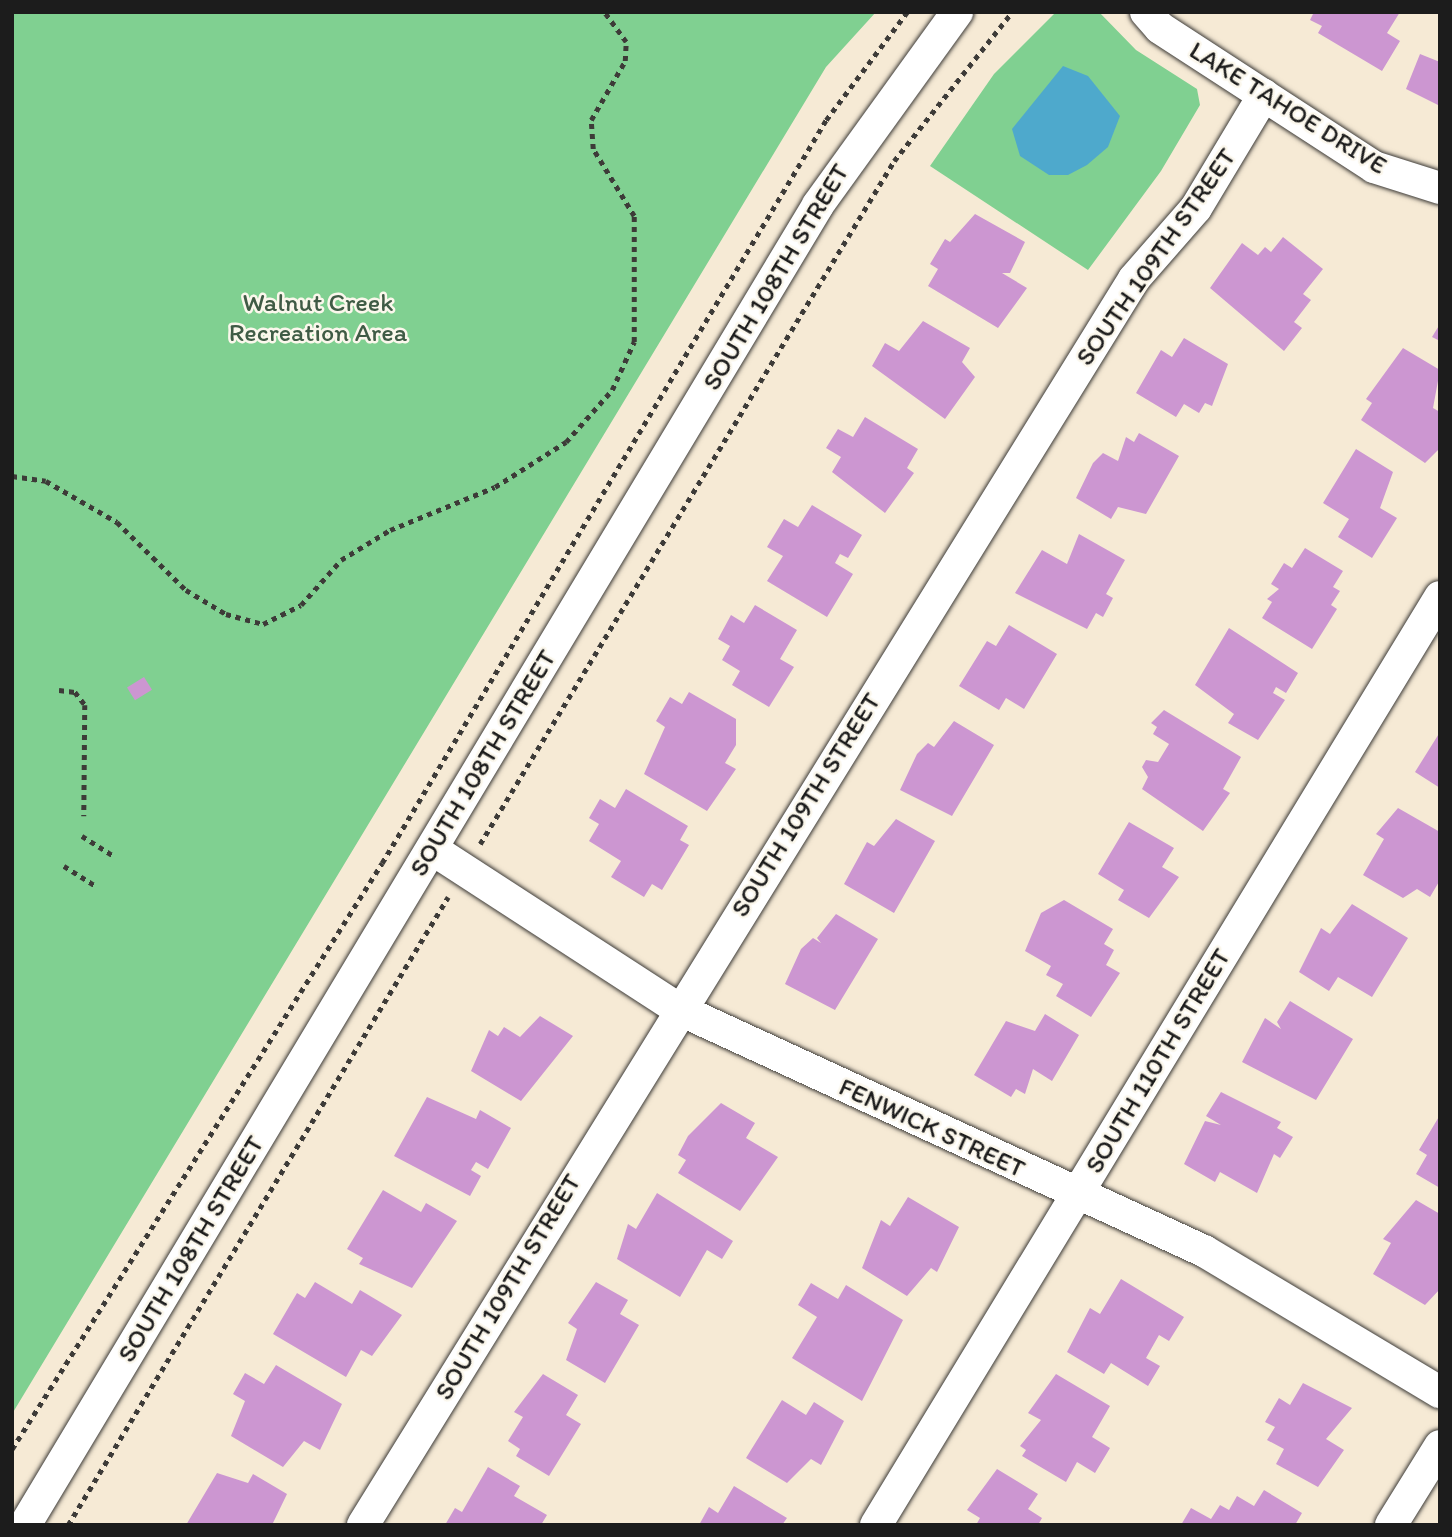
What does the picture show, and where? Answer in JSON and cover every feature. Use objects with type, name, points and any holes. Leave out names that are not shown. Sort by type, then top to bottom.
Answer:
[{"type":"street","name":"SOUTH 108TH STREET","points":[[25,1525],[818,205],[957,12]]},
{"type":"street","name":"LAKE TAHOE DRIVE","points":[[1146,12],[1160,28],[1374,167],[1440,188]]},
{"type":"street","name":"SOUTH 109TH STREET","points":[[363,1525],[678,1009],[1134,279],[1196,208],[1264,95]]},
{"type":"street","name":"SOUTH 110TH STREET","points":[[876,1525],[1440,597]]},
{"type":"street","name":"FENWICK STREET","points":[[432,849],[678,1009],[1076,1195],[1204,1251],[1440,1392]]},
{"type":"street","points":[[1391,1525],[1440,1446]]},
{"type":"path","points":[[12,476],[46,481],[117,522],[186,590],[226,614],[262,625],[301,605],[341,560],[390,530],[495,487],[566,442],[612,390],[634,342],[634,216],[593,149],[592,120],[625,61],[626,43],[604,12]]},
{"type":"path","points":[[12,1448],[382,863],[825,120],[907,12]]},
{"type":"path","points":[[68,1525],[894,161],[1012,12]]},
{"type":"path","points":[[59,690],[75,692],[85,705],[84,816]]},
{"type":"path","points":[[82,836],[113,855]]},
{"type":"path","points":[[64,866],[95,885]]},
{"type":"green space","name":"Walnut Creek Recreation Area","points":[[12,12],[876,12],[826,67],[12,1414]]},
{"type":"green space","points":[[1056,12],[1099,12],[1136,50],[1197,89],[1200,105],[1161,171],[1088,270],[930,166],[994,74]]},
{"type":"water","points":[[1063,66],[1088,76],[1120,116],[1108,147],[1087,165],[1068,175],[1049,175],[1020,156],[1012,129]]},
{"type":"building","points":[[1314,12],[1400,12],[1387,33],[1400,41],[1382,71],[1318,33],[1322,26],[1310,20]]},
{"type":"building","points":[[1420,54],[1440,62],[1440,106],[1406,89]]},
{"type":"building","points":[[975,214],[1025,242],[1010,273],[1002,273],[1027,288],[998,328],[928,286],[938,269],[930,264],[945,239],[950,242]]},
{"type":"building","points":[[1283,237],[1323,269],[1303,294],[1311,300],[1294,322],[1302,328],[1284,351],[1210,288],[1242,243],[1258,255],[1265,247],[1271,252]]},
{"type":"building","points":[[923,321],[970,348],[962,362],[975,377],[945,419],[872,366],[885,343],[899,351]]},
{"type":"building","points":[[1440,324],[1440,341],[1432,337]]},
{"type":"building","points":[[1184,338],[1228,364],[1212,406],[1205,403],[1199,413],[1184,404],[1176,417],[1136,393],[1161,350],[1172,357]]},
{"type":"building","points":[[1403,348],[1440,370],[1433,408],[1440,412],[1440,448],[1425,463],[1361,420],[1372,403],[1366,399]]},
{"type":"building","points":[[865,417],[918,449],[907,468],[914,473],[885,513],[832,472],[841,457],[826,448],[838,429],[853,437]]},
{"type":"building","points":[[1139,433],[1179,456],[1146,514],[1118,507],[1111,519],[1076,498],[1093,463],[1103,453],[1118,461],[1126,437],[1134,442]]},
{"type":"building","points":[[1356,449],[1393,472],[1380,508],[1397,518],[1372,558],[1338,537],[1349,519],[1323,503]]},
{"type":"building","points":[[812,505],[862,535],[848,558],[840,554],[835,563],[853,574],[827,617],[767,581],[783,556],[767,547],[784,519],[798,527]]},
{"type":"building","points":[[1079,534],[1125,560],[1106,594],[1113,598],[1103,617],[1096,613],[1087,629],[1015,593],[1042,550],[1067,564]]},
{"type":"building","points":[[1305,548],[1343,571],[1333,587],[1340,591],[1331,605],[1337,609],[1312,649],[1262,618],[1272,602],[1267,599],[1279,589],[1271,584],[1284,563],[1292,568]]},
{"type":"building","points":[[755,605],[797,630],[780,659],[794,667],[769,707],[732,685],[740,671],[722,660],[730,646],[718,639],[731,615],[744,623]]},
{"type":"building","points":[[1009,625],[1057,654],[1024,709],[1006,698],[999,710],[959,686],[987,641],[996,646]]},
{"type":"building","points":[[1229,628],[1298,673],[1286,693],[1276,687],[1273,693],[1285,700],[1258,740],[1228,723],[1234,714],[1195,685]]},
{"type":"building","points":[[144,677],[152,690],[135,700],[127,688]]},
{"type":"building","points":[[689,692],[736,719],[736,745],[725,763],[736,769],[707,811],[644,774],[665,727],[656,721],[670,697],[682,704]]},
{"type":"building","points":[[1164,710],[1241,757],[1223,789],[1230,793],[1203,831],[1142,789],[1148,777],[1142,767],[1146,760],[1158,762],[1169,744],[1153,734],[1157,727],[1151,723]]},
{"type":"building","points":[[954,721],[994,745],[952,816],[900,790],[917,754],[928,743],[934,747]]},
{"type":"building","points":[[1440,732],[1440,788],[1415,772]]},
{"type":"building","points":[[626,789],[688,826],[680,840],[689,845],[662,890],[652,884],[644,897],[611,877],[621,861],[589,841],[599,824],[589,818],[600,799],[615,808]]},
{"type":"building","points":[[1398,808],[1440,832],[1440,880],[1430,897],[1417,889],[1403,898],[1363,875],[1384,839],[1376,834]]},
{"type":"building","points":[[896,819],[935,841],[894,913],[844,884],[867,842],[874,846]]},
{"type":"building","points":[[1129,822],[1174,848],[1162,867],[1179,877],[1149,918],[1118,900],[1124,890],[1098,874]]},
{"type":"building","points":[[1064,900],[1113,929],[1104,944],[1114,950],[1106,965],[1120,973],[1091,1017],[1056,996],[1063,984],[1046,975],[1051,966],[1025,951],[1041,913]]},
{"type":"building","points":[[1352,904],[1408,938],[1372,997],[1338,977],[1329,991],[1299,972],[1321,928],[1330,934]]},
{"type":"building","points":[[836,914],[878,939],[835,1010],[785,984],[801,949],[813,938],[821,943],[817,938]]},
{"type":"building","points":[[1290,1001],[1353,1039],[1316,1100],[1242,1062],[1265,1018],[1281,1029],[1277,1022]]},
{"type":"building","points":[[1045,1014],[1079,1035],[1052,1081],[1033,1069],[1025,1094],[1016,1089],[1011,1097],[974,1075],[1006,1021],[1035,1031]]},
{"type":"building","points":[[540,1016],[573,1036],[521,1101],[471,1071],[489,1030],[498,1036],[504,1027],[520,1037]]},
{"type":"building","points":[[1221,1092],[1281,1122],[1277,1128],[1293,1137],[1280,1158],[1274,1154],[1257,1193],[1220,1172],[1215,1182],[1184,1164],[1205,1121],[1221,1125],[1206,1116]]},
{"type":"building","points":[[427,1097],[476,1119],[480,1110],[511,1128],[488,1169],[476,1162],[471,1170],[481,1176],[470,1196],[394,1156]]},
{"type":"building","points":[[721,1103],[755,1123],[746,1138],[778,1157],[740,1211],[678,1173],[686,1160],[678,1155],[688,1136]]},
{"type":"building","points":[[1440,1115],[1440,1188],[1416,1174],[1427,1155],[1419,1150]]},
{"type":"building","points":[[383,1190],[421,1212],[426,1203],[457,1221],[412,1288],[359,1264],[363,1258],[347,1249]]},
{"type":"building","points":[[657,1193],[733,1241],[722,1259],[707,1250],[680,1297],[617,1259],[628,1224],[636,1229]]},
{"type":"building","points":[[908,1197],[959,1227],[937,1272],[931,1268],[907,1296],[862,1268],[881,1220],[890,1226]]},
{"type":"building","points":[[1416,1200],[1440,1214],[1440,1289],[1425,1305],[1373,1274],[1391,1243],[1383,1239]]},
{"type":"building","points":[[1121,1279],[1184,1317],[1169,1341],[1159,1335],[1146,1358],[1160,1366],[1148,1386],[1111,1363],[1104,1374],[1067,1352],[1090,1308],[1100,1314]]},
{"type":"building","points":[[315,1282],[352,1304],[360,1290],[402,1315],[372,1356],[361,1350],[346,1377],[273,1334],[297,1293],[305,1298]]},
{"type":"building","points":[[596,1282],[628,1300],[620,1314],[639,1325],[605,1383],[566,1360],[577,1329],[568,1323]]},
{"type":"building","points":[[811,1283],[838,1299],[846,1285],[903,1320],[862,1401],[792,1358],[817,1317],[798,1305]]},
{"type":"building","points":[[276,1365],[342,1404],[320,1450],[304,1441],[283,1467],[231,1436],[245,1401],[233,1394],[245,1373],[264,1384]]},
{"type":"building","points":[[543,1374],[578,1395],[566,1415],[581,1424],[549,1476],[516,1456],[520,1449],[508,1441],[523,1417],[514,1412]]},
{"type":"building","points":[[1056,1374],[1110,1406],[1092,1437],[1110,1448],[1095,1473],[1077,1462],[1066,1482],[1022,1456],[1026,1450],[1020,1446],[1041,1420],[1028,1413]]},
{"type":"building","points":[[1303,1383],[1352,1408],[1326,1439],[1344,1450],[1318,1487],[1276,1464],[1284,1449],[1267,1440],[1275,1427],[1265,1422],[1279,1398],[1290,1405]]},
{"type":"building","points":[[782,1400],[806,1415],[814,1402],[844,1421],[821,1465],[811,1459],[787,1483],[746,1458]]},
{"type":"building","points":[[488,1467],[520,1486],[514,1496],[547,1515],[541,1525],[445,1525],[455,1508],[462,1512]]},
{"type":"building","points":[[997,1469],[1038,1494],[1028,1509],[1042,1518],[1038,1525],[976,1525],[980,1518],[967,1510]]},
{"type":"building","points":[[217,1473],[248,1483],[253,1474],[287,1494],[272,1525],[186,1525]]},
{"type":"building","points":[[734,1486],[787,1518],[782,1525],[699,1525],[709,1507],[718,1513]]},
{"type":"building","points":[[1264,1490],[1302,1513],[1295,1525],[1181,1525],[1191,1508],[1211,1519],[1220,1505],[1229,1510],[1237,1496],[1254,1506]]}]
